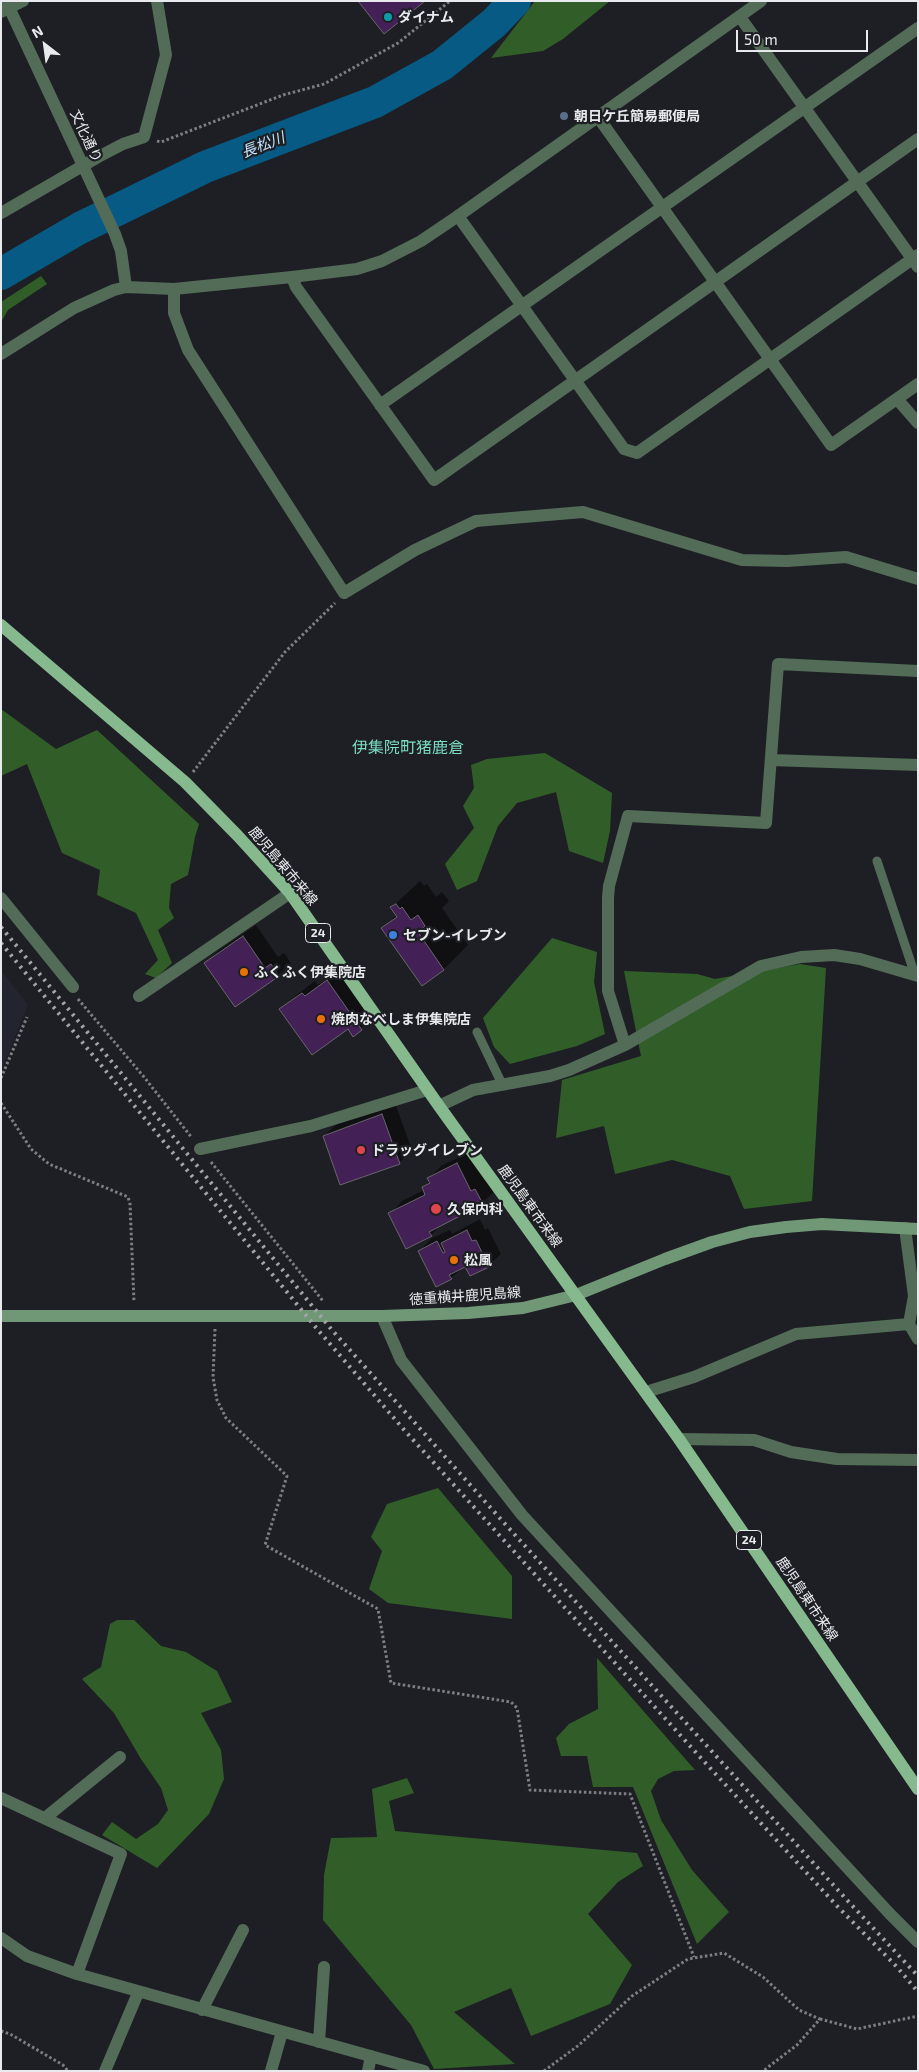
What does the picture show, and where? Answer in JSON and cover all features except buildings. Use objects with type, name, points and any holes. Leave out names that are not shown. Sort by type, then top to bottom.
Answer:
[{"type":"main road","name":"鹿児島東市来線","points":[[1,625],[185,782],[290,892],[427,1090],[679,1439],[918,1789]]},
{"type":"main road","name":"徳重横井鹿児島線","points":[[1,1316],[382,1316],[468,1313],[523,1308],[576,1295],[665,1259],[712,1242],[750,1232],[822,1224],[912,1228]]},
{"type":"street","points":[[5,7],[23,1]]},
{"type":"street","points":[[1,213],[84,169],[123,144],[144,137],[166,54],[157,1]]},
{"type":"street","points":[[1,354],[74,308],[102,294],[126,288],[174,289],[292,277],[357,269],[382,261],[421,241],[458,216],[761,1]]},
{"type":"street","name":"文化通り","points":[[5,7],[115,234],[121,251],[126,288]]},
{"type":"street","points":[[458,216],[624,449],[637,453],[770,359],[916,260],[804,108],[740,17]]},
{"type":"street","points":[[380,405],[918,28]]},
{"type":"street","points":[[598,117],[831,445],[918,384]]},
{"type":"street","points":[[292,277],[296,287],[434,480],[717,283],[918,139]]},
{"type":"street","points":[[174,289],[174,313],[188,350],[344,593],[415,550],[476,521],[583,512],[742,560],[788,561],[846,557],[918,580]]},
{"type":"street","points":[[897,399],[918,423]]},
{"type":"street","points":[[625,1045],[608,991],[608,898],[609,886],[628,816],[766,823],[778,664],[918,671]]},
{"type":"street","points":[[771,760],[918,765]]},
{"type":"street","points":[[139,996],[290,892]]},
{"type":"street","points":[[1,898],[73,987]]},
{"type":"street","points":[[439,1106],[472,1090],[550,1076],[569,1070],[625,1045],[761,966],[801,957],[834,955],[860,959],[916,975]]},
{"type":"street","points":[[200,1149],[311,1126],[427,1090]]},
{"type":"street","points":[[912,1228],[914,1296],[909,1324],[918,1339]]},
{"type":"street","points":[[382,1316],[401,1360],[522,1515],[918,1942]]},
{"type":"street","points":[[646,1392],[694,1377],[796,1334],[909,1324]]},
{"type":"street","points":[[679,1439],[754,1440],[792,1452],[838,1459],[918,1460]]},
{"type":"street","points":[[44,1818],[120,1757]]},
{"type":"street","points":[[1,1798],[121,1854],[77,1974]]},
{"type":"street","points":[[202,2010],[243,1930]]},
{"type":"street","points":[[1,1938],[27,1956],[77,1974],[424,2071]]},
{"type":"street","points":[[319,2042],[324,1967]]},
{"type":"street","points":[[105,2071],[138,1992]]},
{"type":"street","points":[[271,2071],[282,2032]]},
{"type":"street","points":[[368,2071],[371,2056]]},
{"type":"lane","points":[[877,862],[916,975]]},
{"type":"lane","points":[[477,1032],[502,1084]]},
{"type":"path","points":[[144,137],[161,142],[283,96],[324,84],[398,42],[450,1]]},
{"type":"path","points":[[185,782],[285,652],[344,593]]},
{"type":"path","points":[[1,1078],[27,1017]]},
{"type":"path","points":[[1,1103],[30,1149],[49,1164],[128,1197],[130,1204],[135,1315]]},
{"type":"path","points":[[215,1316],[213,1377],[217,1400],[226,1418],[287,1476],[265,1546],[378,1609],[391,1683],[512,1702],[517,1708],[530,1790],[630,1794],[694,1957]]},
{"type":"path","points":[[544,2071],[579,2045],[632,1996],[688,1958],[694,1957],[724,1953],[763,1977],[799,2010],[820,2019],[858,2029],[918,2016]]},
{"type":"path","points":[[763,2071],[797,2045],[820,2019]]},
{"type":"path","points":[[1,2031],[10,2034],[63,2065],[68,2071]]},
{"type":"shaded area","points":[[1,970],[28,1005],[1,1071]]},
{"type":"green space","points":[[535,1],[610,1],[563,39],[543,51],[491,58]]},
{"type":"green space","points":[[41,276],[47,284],[8,310],[1,322],[1,302]]},
{"type":"green space","points":[[1,709],[56,749],[97,730],[199,824],[188,875],[171,884],[169,908],[174,918],[158,930],[172,963],[156,978],[145,974],[158,960],[136,913],[97,895],[100,870],[62,853],[27,764],[1,776]]},
{"type":"green space","points":[[545,753],[612,793],[610,831],[603,863],[569,851],[556,792],[517,803],[498,826],[477,881],[457,890],[445,864],[474,828],[463,806],[474,788],[471,765],[487,759]]},
{"type":"green space","points":[[552,938],[597,952],[594,982],[605,1034],[577,1046],[510,1064],[494,1047],[483,1018]]},
{"type":"green space","points":[[800,964],[826,968],[812,1201],[744,1209],[730,1176],[672,1160],[615,1174],[604,1126],[556,1138],[562,1080],[641,1056],[624,971],[697,974],[715,979]]},
{"type":"green space","points":[[438,1488],[512,1576],[512,1619],[388,1603],[369,1589],[382,1551],[371,1537],[387,1504]]},
{"type":"green space","points":[[117,1620],[134,1620],[161,1646],[186,1652],[217,1671],[232,1702],[201,1713],[221,1750],[224,1779],[209,1814],[157,1868],[102,1835],[112,1822],[136,1839],[158,1824],[168,1810],[161,1788],[141,1759],[114,1713],[82,1679],[101,1667],[110,1624]]},
{"type":"green space","points":[[597,1658],[695,1770],[674,1771],[658,1779],[651,1791],[661,1820],[692,1870],[729,1912],[697,1944],[633,1787],[593,1787],[587,1756],[561,1756],[556,1738],[569,1724],[598,1709]]},
{"type":"green space","points":[[407,1778],[414,1793],[389,1801],[395,1831],[637,1853],[643,1866],[618,1882],[588,1914],[632,1965],[610,2004],[531,2036],[511,1988],[454,2012],[515,2064],[434,2069],[411,2025],[323,1920],[324,1875],[331,1838],[377,1837],[372,1789]]},
{"type":"waterway","name":"長松川","points":[[1,274],[80,228],[205,167],[375,102],[442,65],[494,23],[515,1]]},
{"type":"railway","points":[[1,927],[332,1330],[506,1525],[918,1976]]},
{"type":"railway","points":[[1,943],[318,1330],[406,1432],[700,1757],[838,1907],[897,1967],[918,1992]]},
{"type":"place","name":"ダイナム","points":[[388,17]]},
{"type":"place","name":"朝日ケ丘簡易郵便局","points":[[564,116]]},
{"type":"place","name":"セブン-イレブン","points":[[393,935]]},
{"type":"place","name":"ふくふく伊集院店","points":[[244,972]]},
{"type":"place","name":"焼肉なべしま伊集院店","points":[[321,1019]]},
{"type":"place","name":"ドラッグイレブン","points":[[361,1150]]},
{"type":"place","name":"久保内科","points":[[436,1209]]},
{"type":"place","name":"松風","points":[[454,1260]]},
{"type":"district","name":"伊集院町猪鹿倉","points":[[408,748]]}]
